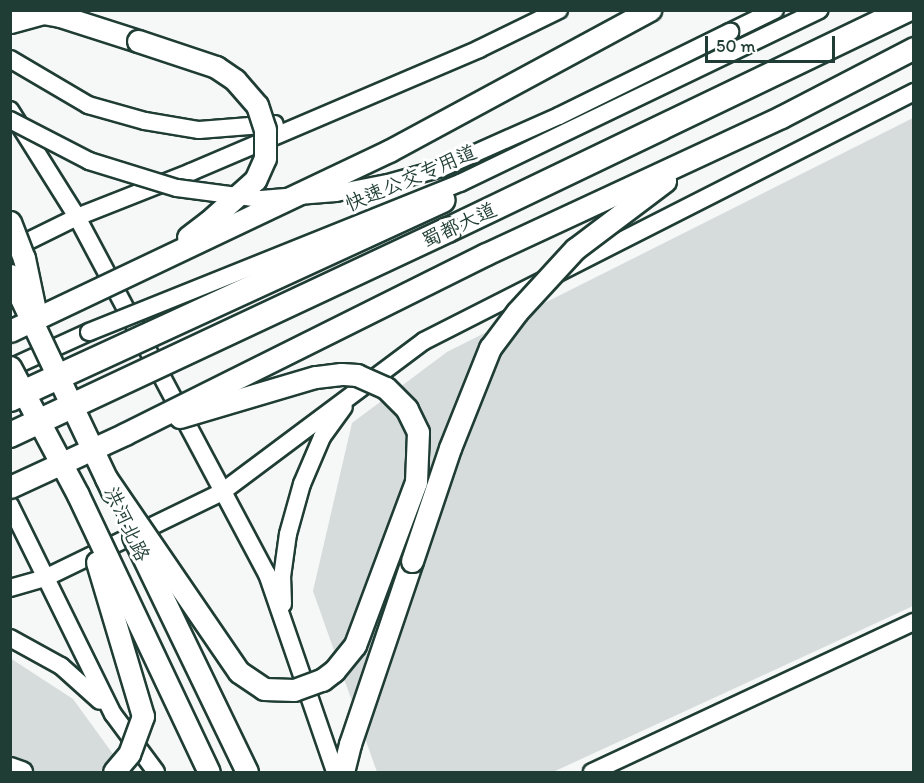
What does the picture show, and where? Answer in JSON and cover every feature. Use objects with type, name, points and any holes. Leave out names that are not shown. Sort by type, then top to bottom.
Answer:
[{"type":"highway","name":"蜀都大道","points":[[10,399],[442,200],[831,10]]},
{"type":"highway","name":"蜀都大道","points":[[10,435],[448,230],[906,10]]},
{"type":"main road","points":[[10,331],[389,151],[650,10]]},
{"type":"main road","points":[[10,22],[43,13],[60,16],[204,63],[236,80],[257,105],[265,129],[265,158],[255,180],[208,222],[134,273]]},
{"type":"main road","points":[[15,486],[125,434],[486,254],[781,117],[914,48]]},
{"type":"main road","points":[[344,772],[350,744],[450,448],[490,348],[517,312],[575,249],[699,155]]},
{"type":"main road","points":[[10,222],[24,258],[44,350]]},
{"type":"main road","name":"洪河北路","points":[[10,275],[247,772]]},
{"type":"main road","name":"洪河北路","points":[[10,367],[78,495],[210,772]]},
{"type":"main road","points":[[106,478],[239,672],[264,689],[294,690],[322,680],[355,645],[416,482],[418,432],[407,409],[386,388],[357,375],[315,377],[125,434]]},
{"type":"main road","points":[[78,495],[143,716],[129,754],[114,772]]},
{"type":"main road","points":[[10,768],[21,772]]},
{"type":"street","name":"快速公交专用道","points":[[10,120],[89,161],[177,188],[261,199],[336,193],[388,183],[442,168],[559,116],[775,10]]},
{"type":"street","name":"快速公交专用道","points":[[10,367],[89,332],[460,183],[820,10]]},
{"type":"street","points":[[10,250],[77,217],[479,49],[557,11]]},
{"type":"street","points":[[10,59],[88,105],[145,121],[199,130],[309,121]]},
{"type":"street","points":[[10,588],[45,578],[222,492],[424,341],[914,92]]},
{"type":"street","points":[[10,110],[77,217],[267,574],[335,772]]},
{"type":"street","points":[[284,626],[282,576],[288,534],[302,484],[322,437],[354,393]]},
{"type":"street","points":[[10,505],[112,714]]},
{"type":"street","points":[[592,772],[914,622]]},
{"type":"street","points":[[10,638],[61,666],[88,687],[112,714],[156,772]]},
{"type":"shaded area","points":[[913,118],[913,606],[553,772],[377,772],[313,591],[352,423],[447,352]]},
{"type":"shaded area","points":[[10,658],[73,699],[126,772],[11,772]]}]
